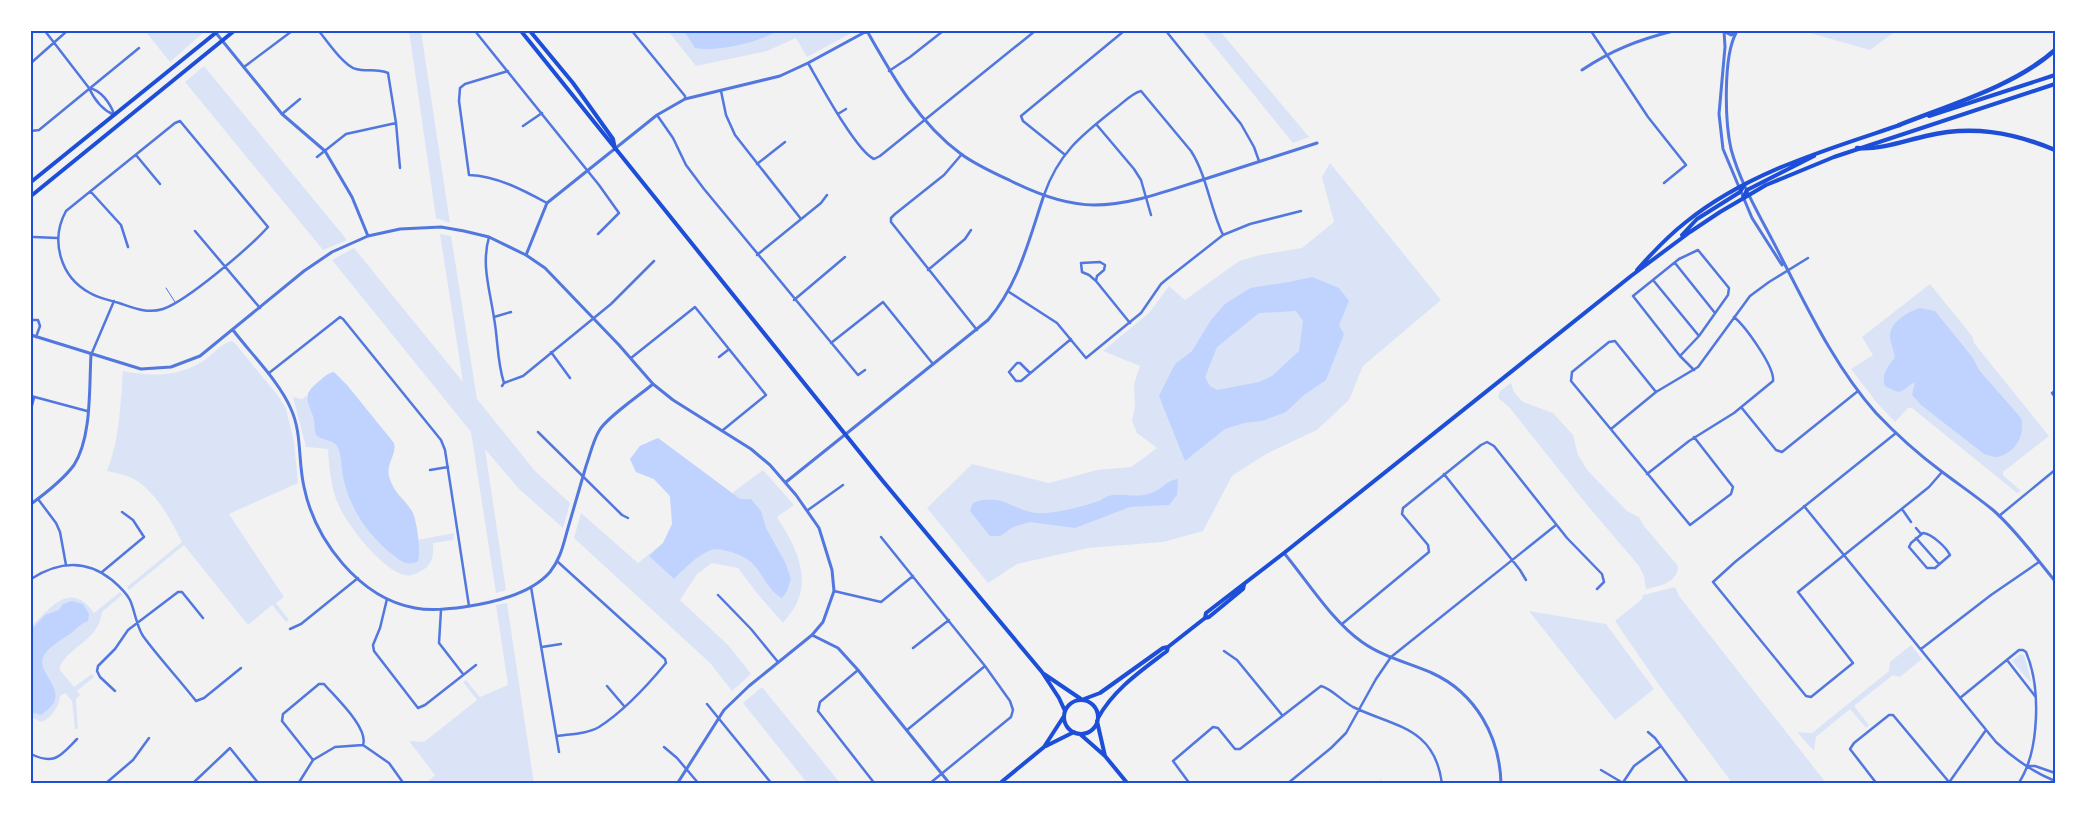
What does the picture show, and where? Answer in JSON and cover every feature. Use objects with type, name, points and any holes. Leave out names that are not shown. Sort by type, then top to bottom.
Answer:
[{"type":"highway","points":[[1899,126],[2005,83],[2026,72],[2055,50]]},
{"type":"highway","points":[[1858,148],[1869,149],[1931,134],[1966,130],[2012,135],[2055,150]]},
{"type":"main road","points":[[31,196],[234,31]]},
{"type":"main road","points":[[521,31],[845,434],[1042,672],[1059,698],[1065,714],[1066,725],[1074,732],[1080,734],[1105,756],[1128,784]]},
{"type":"main road","points":[[530,31],[573,83],[602,123],[613,139],[615,149]]},
{"type":"main road","points":[[31,182],[217,32]]},
{"type":"main road","points":[[1677,241],[1693,223],[1745,184],[1795,161],[2055,75]]},
{"type":"main road","points":[[1748,192],[1858,148],[2055,84]]},
{"type":"main road","points":[[114,115],[121,124]]},
{"type":"main road","points":[[1044,747],[1070,704],[1100,693],[1163,648],[1168,647],[1204,618],[1209,617],[1243,589],[1244,585],[1677,241],[1743,198],[1748,192],[1822,151]]},
{"type":"main road","points":[[1631,276],[1684,223],[1739,190]]},
{"type":"main road","points":[[1080,734],[1092,729],[1105,705],[1118,689],[1167,651],[1168,647]]},
{"type":"main road","points":[[1042,672],[1094,706],[1105,756]]},
{"type":"main road","points":[[998,784],[1044,747],[1074,732]]},
{"type":"street","points":[[45,31],[89,88],[92,95],[106,112],[114,115]]},
{"type":"street","points":[[31,63],[67,31]]},
{"type":"street","points":[[244,67],[292,31]]},
{"type":"street","points":[[319,31],[348,65],[356,69],[382,70],[388,73],[396,123],[400,168]]},
{"type":"street","points":[[475,31],[542,113],[619,213],[598,234]]},
{"type":"street","points":[[632,31],[685,96],[685,100]]},
{"type":"street","points":[[526,255],[547,203],[657,115],[685,100],[761,82],[808,63],[867,31],[889,71],[910,102],[925,120],[962,154],[988,170],[1044,195],[1071,202],[1096,205],[1146,196],[1317,143]]},
{"type":"street","points":[[889,71],[943,31]]},
{"type":"street","points":[[808,63],[838,114],[867,154],[874,159],[1035,31]]},
{"type":"street","points":[[1064,154],[1023,121],[1021,116],[1124,31]]},
{"type":"street","points":[[1166,31],[1241,124],[1260,161]]},
{"type":"street","points":[[1591,31],[1648,118],[1686,165],[1664,183]]},
{"type":"street","points":[[1582,70],[1607,54],[1641,40],[1673,31]]},
{"type":"street","points":[[1724,31],[1731,35],[1737,32]]},
{"type":"street","points":[[1724,31],[1725,42],[1719,102],[1719,130],[1724,154],[1739,190],[1760,231],[1785,267]]},
{"type":"street","points":[[217,32],[222,41],[282,114],[325,151],[352,197],[368,236]]},
{"type":"street","points":[[1737,32],[1729,49],[1727,127],[1734,158],[1748,192],[1787,271],[1838,362],[1858,392],[1896,433],[1942,472],[1999,516],[2055,581]]},
{"type":"street","points":[[32,132],[39,130],[140,48]]},
{"type":"street","points":[[508,71],[465,84],[460,88],[459,101],[469,175],[479,175],[516,187],[547,203]]},
{"type":"street","points":[[89,88],[97,89],[112,108],[114,115]]},
{"type":"street","points":[[721,91],[730,126],[757,164],[801,219]]},
{"type":"street","points":[[786,482],[934,365],[977,330],[994,313],[1008,292],[1020,266],[1051,176],[1064,154],[1096,124],[1141,91],[1191,151],[1197,161],[1214,215],[1223,235]]},
{"type":"street","points":[[282,114],[300,99]]},
{"type":"street","points":[[838,114],[846,109]]},
{"type":"street","points":[[523,126],[542,113]]},
{"type":"street","points":[[657,115],[673,138],[686,165],[794,300],[858,375],[865,370]]},
{"type":"street","points":[[180,121],[268,227],[225,265],[176,303],[162,309],[144,311],[90,293],[75,282],[61,260],[57,238],[60,222],[66,211],[136,155],[180,121]]},
{"type":"street","points":[[318,157],[346,134],[396,123]]},
{"type":"street","points":[[1096,124],[1134,169],[1146,196],[1151,215]]},
{"type":"street","points":[[757,164],[785,142]]},
{"type":"street","points":[[962,154],[944,175],[891,218],[895,228],[977,330]]},
{"type":"street","points":[[136,155],[160,184]]},
{"type":"street","points":[[91,192],[121,225],[128,247]]},
{"type":"street","points":[[757,254],[821,203],[827,195]]},
{"type":"street","points":[[1008,292],[1044,313],[1057,323],[1086,358],[1130,323],[1147,306],[1161,284],[1223,235],[1250,224],[1301,211]]},
{"type":"street","points":[[31,335],[141,369],[171,367],[189,362],[200,356],[315,263],[339,248],[368,236],[400,229],[441,227],[489,238],[526,255],[545,268],[594,318],[653,384],[673,400],[724,430],[751,449],[786,482],[808,510],[819,528],[832,570],[834,591],[823,622],[779,663],[742,692],[719,716],[677,784]]},
{"type":"street","points":[[928,270],[965,239],[971,230]]},
{"type":"street","points":[[195,231],[260,308]]},
{"type":"street","points":[[34,237],[57,238]]},
{"type":"street","points":[[489,238],[486,248],[485,274],[504,382]]},
{"type":"street","points":[[1680,356],[1700,336],[1728,295],[1729,288],[1698,250],[1675,263],[1633,296],[1680,356],[1694,370]]},
{"type":"street","points":[[794,300],[845,257]]},
{"type":"street","points":[[1610,429],[1656,392],[1694,370],[1706,358],[1750,296],[1808,258]]},
{"type":"street","points":[[502,386],[504,382],[522,376],[594,318],[611,304],[654,261]]},
{"type":"street","points":[[1096,282],[1097,276],[1104,270],[1105,265],[1100,262],[1081,263],[1082,272],[1089,275],[1096,282],[1130,323]]},
{"type":"street","points":[[1675,263],[1715,313]]},
{"type":"street","points":[[1654,280],[1700,336]]},
{"type":"street","points":[[31,504],[61,479],[74,464],[82,448],[91,355],[114,301]]},
{"type":"street","points":[[831,343],[883,302],[934,365]]},
{"type":"street","points":[[631,358],[695,307],[766,395],[724,430]]},
{"type":"street","points":[[494,317],[511,312]]},
{"type":"street","points":[[268,374],[340,317],[343,319],[441,440],[448,467],[469,606]]},
{"type":"street","points":[[1647,474],[1694,437],[1742,407],[1772,383],[1774,378],[1753,338],[1734,317]]},
{"type":"street","points":[[31,320],[38,320],[40,326],[36,337]]},
{"type":"street","points":[[233,330],[284,395],[294,417],[303,483],[316,522],[323,536],[339,558],[358,578],[387,599],[415,608],[441,610],[513,596],[531,587],[548,575],[558,562],[599,429],[653,384]]},
{"type":"street","points":[[1030,373],[1020,363],[1017,363],[1009,372],[1018,382],[1030,373],[1071,339]]},
{"type":"street","points":[[1656,392],[1615,341],[1609,342],[1572,372],[1570,378],[1570,381],[1690,525],[1731,494],[1733,487],[1694,437]]},
{"type":"street","points":[[719,357],[728,350]]},
{"type":"street","points":[[551,352],[570,378]]},
{"type":"street","points":[[1742,407],[1776,450],[1780,452],[1785,451],[1858,392]]},
{"type":"street","points":[[31,409],[33,397],[87,411]]},
{"type":"street","points":[[538,432],[622,515],[628,518]]},
{"type":"street","points":[[1896,433],[1713,582],[1803,694],[1808,697],[1853,663],[1798,592],[1928,487],[1942,472]]},
{"type":"street","points":[[1342,624],[1428,554],[1430,549],[1404,516],[1402,511],[1406,505],[1487,442],[1494,446],[1577,550],[1602,574],[1604,582],[1597,590]]},
{"type":"street","points":[[430,470],[448,467]]},
{"type":"street","points":[[1999,516],[2055,470]]},
{"type":"street","points":[[1444,474],[1526,580]]},
{"type":"street","points":[[808,510],[843,485]]},
{"type":"street","points":[[38,499],[56,523],[60,532],[66,565]]},
{"type":"street","points":[[1804,506],[2003,749],[2028,766],[2033,772],[2055,781]]},
{"type":"street","points":[[1901,508],[1911,522]]},
{"type":"street","points":[[102,572],[144,537],[133,520],[122,512]]},
{"type":"street","points":[[1287,784],[1342,738],[1391,657],[1556,525]]},
{"type":"street","points":[[1916,528],[1921,534]]},
{"type":"street","points":[[1921,534],[1927,534],[1949,552],[1950,555],[1935,568],[1927,568],[1910,548],[1911,543],[1921,534]]},
{"type":"street","points":[[881,537],[985,666],[1010,700],[1013,710],[1011,718],[929,784]]},
{"type":"street","points":[[1916,538],[1939,564]]},
{"type":"street","points":[[1284,553],[1342,624],[1363,643],[1391,657],[1434,674],[1449,683],[1470,702],[1483,718],[1493,738],[1500,765],[1501,784]]},
{"type":"street","points":[[557,736],[579,734],[598,728],[643,690],[666,663],[626,623],[558,562]]},
{"type":"street","points":[[1921,649],[1991,595],[2039,562]]},
{"type":"street","points":[[31,578],[42,572],[66,565],[88,566],[102,572],[121,587],[130,599],[142,634],[196,701],[204,698],[240,668]]},
{"type":"street","points":[[834,591],[881,602],[913,576]]},
{"type":"street","points":[[290,629],[301,624],[358,578]]},
{"type":"street","points":[[531,587],[559,752]]},
{"type":"street","points":[[115,691],[100,677],[97,671],[98,666],[115,649],[128,630],[178,592],[182,592],[203,618]]},
{"type":"street","points":[[718,595],[752,629],[779,663]]},
{"type":"street","points":[[387,599],[380,628],[373,645],[376,656],[418,708],[425,705],[476,665]]},
{"type":"street","points":[[441,610],[439,643],[463,674]]},
{"type":"street","points":[[913,648],[949,620]]},
{"type":"street","points":[[812,634],[838,648],[950,784]]},
{"type":"street","points":[[542,647],[561,644]]},
{"type":"street","points":[[1960,698],[2019,650],[2026,652],[2032,668],[2036,697],[2032,748],[2028,766],[2018,784]]},
{"type":"street","points":[[1224,651],[1237,660],[1282,715]]},
{"type":"street","points":[[2007,660],[2036,697]]},
{"type":"street","points":[[907,731],[985,666]]},
{"type":"street","points":[[858,670],[820,702],[818,711],[875,784]]},
{"type":"street","points":[[313,760],[282,721],[283,714],[319,684],[324,684],[360,727],[365,740],[363,745]]},
{"type":"street","points":[[607,686],[624,706]]},
{"type":"street","points":[[1190,784],[1173,761],[1211,728],[1218,728],[1234,748],[1238,750],[1321,686],[1360,710],[1408,729],[1422,739],[1437,762],[1442,784]]},
{"type":"street","points":[[707,704],[719,716],[772,784]]},
{"type":"street","points":[[1877,784],[1852,752],[1851,746],[1889,715],[1896,717],[1949,783],[1986,730]]},
{"type":"street","points":[[1648,732],[1661,746],[1689,784]]},
{"type":"street","points":[[31,754],[41,759],[52,759],[59,756],[77,738]]},
{"type":"street","points":[[105,784],[132,760],[149,738]]},
{"type":"street","points":[[298,784],[313,760],[334,747],[363,745],[389,763],[404,784]]},
{"type":"street","points":[[1601,770],[1623,783],[1634,766],[1661,746]]},
{"type":"street","points":[[664,747],[687,768],[699,784]]},
{"type":"street","points":[[192,783],[230,748],[259,784]]},
{"type":"street","points":[[2028,766],[2035,766],[2055,773]]},
{"type":"lane","points":[[166,288],[176,303]]},
{"type":"shaded area","points":[[145,31],[205,31],[170,62]]},
{"type":"shaded area","points":[[409,31],[421,31],[450,223],[436,218]]},
{"type":"shaded area","points":[[668,31],[855,31],[807,57],[796,38],[767,51],[696,66]]},
{"type":"shaded area","points":[[1202,31],[1220,31],[1309,137],[1293,143]]},
{"type":"shaded area","points":[[1803,31],[1896,31],[1870,50]]},
{"type":"shaded area","points":[[204,66],[347,240],[323,250],[185,82]]},
{"type":"shaded area","points":[[1330,163],[1441,300],[1363,366],[1349,400],[1317,430],[1266,454],[1232,476],[1203,531],[1163,542],[1088,548],[1017,564],[988,583],[927,508],[972,464],[1049,483],[1097,470],[1131,467],[1157,448],[1137,433],[1132,421],[1135,406],[1134,384],[1140,366],[1103,351],[1149,313],[1169,286],[1185,300],[1239,261],[1260,255],[1302,248],[1334,222],[1322,177]]},
{"type":"shaded area","points":[[440,234],[451,236],[477,399],[535,471],[570,503],[563,528],[519,489],[485,449],[506,590],[496,593],[471,432],[332,260],[354,248],[463,382]]},
{"type":"shaded area","points":[[1930,284],[1972,336],[1974,343],[2049,436],[2003,472],[2003,475],[2021,491],[2017,493],[1912,408],[1908,408],[1895,422],[1877,403],[1851,369],[1873,355],[1862,337]]},
{"type":"shaded area","points":[[231,341],[234,342],[279,397],[286,409],[294,442],[298,483],[229,514],[284,597],[276,603],[289,620],[286,622],[272,605],[248,625],[184,545],[129,590],[127,587],[182,542],[168,516],[149,491],[134,479],[107,471],[117,434],[123,371],[155,375],[176,372],[196,365],[221,346]]},
{"type":"shaded area","points":[[1511,383],[1514,392],[1523,402],[1553,413],[1573,435],[1578,455],[1588,471],[1627,511],[1639,517],[1644,526],[1678,566],[1675,576],[1671,580],[1662,585],[1646,589],[1644,576],[1639,566],[1587,505],[1509,407],[1498,398],[1500,391]]},
{"type":"shaded area","points":[[306,396],[321,427],[339,441],[404,553],[418,540],[454,533],[453,540],[433,543],[431,560],[423,570],[416,574],[405,575],[387,566],[367,546],[343,514],[332,486],[328,449],[306,447],[293,397],[302,399]]},
{"type":"shaded area","points":[[658,438],[732,493],[763,470],[794,505],[777,517],[798,557],[802,578],[797,603],[783,623],[738,568],[712,563],[697,574],[680,600],[728,645],[751,674],[732,691],[710,663],[574,538],[581,513],[638,563],[663,543],[673,524],[670,496],[654,479],[636,472],[630,459],[640,446]]},
{"type":"shaded area","points":[[1675,587],[1679,596],[1827,784],[1733,784],[1659,685],[1615,621],[1642,599],[1643,595]]},
{"type":"shaded area","points":[[120,592],[122,595],[102,612],[96,629],[60,666],[60,670],[74,687],[92,674],[94,677],[77,691],[80,695],[76,699],[78,729],[75,729],[72,701],[65,693],[60,696],[57,707],[48,718],[41,722],[31,717],[31,627],[61,600],[77,598],[86,603],[94,613]]},
{"type":"shaded area","points":[[507,603],[534,784],[425,784],[435,775],[409,741],[424,742],[477,700],[463,682],[466,680],[480,697],[508,685],[496,605]]},
{"type":"shaded area","points":[[1529,611],[1606,624],[1654,689],[1615,720]]},
{"type":"shaded area","points":[[1911,645],[1922,659],[1900,677],[1893,675],[1854,706],[1869,725],[1866,728],[1850,709],[1816,737],[1814,751],[1797,732],[1812,733],[1889,671],[1890,662]]},
{"type":"shaded area","points":[[2020,654],[2024,655],[2030,682],[2012,661]]},
{"type":"shaded area","points":[[762,687],[841,784],[808,784],[743,703]]},
{"type":"water","points":[[684,31],[777,31],[737,46],[704,49],[695,48]]},
{"type":"water","points":[[1312,277],[1339,288],[1349,301],[1339,325],[1344,334],[1326,380],[1304,395],[1286,412],[1262,421],[1244,423],[1225,429],[1185,461],[1159,396],[1175,364],[1192,351],[1211,320],[1225,304],[1250,288]],"holes":[[[1296,311],[1303,321],[1299,351],[1272,376],[1259,382],[1217,390],[1210,386],[1205,377],[1217,347],[1259,313]]]},
{"type":"water","points":[[1920,308],[1935,311],[1973,358],[1979,370],[2021,418],[2022,431],[2018,443],[2009,452],[1996,457],[1984,454],[1921,405],[1912,395],[1915,382],[1899,392],[1885,386],[1885,374],[1895,357],[1890,336],[1892,329],[1902,317]]},
{"type":"water","points":[[334,372],[347,385],[394,443],[395,447],[388,472],[393,487],[414,515],[419,551],[418,561],[414,563],[408,563],[399,559],[385,548],[362,523],[347,492],[338,447],[316,434],[314,420],[307,400],[309,392],[318,382]]},
{"type":"water","points":[[658,438],[740,499],[751,499],[761,511],[766,528],[785,562],[791,579],[787,591],[782,598],[773,591],[751,562],[732,552],[715,549],[706,552],[674,579],[649,556],[663,543],[672,524],[670,496],[654,479],[636,472],[630,459],[640,446]]},
{"type":"water","points":[[1178,479],[1177,495],[1169,505],[1130,507],[1075,528],[1030,522],[1013,527],[1000,536],[990,536],[970,511],[973,503],[993,500],[1002,501],[1034,513],[1056,512],[1093,503],[1111,495],[1137,496],[1155,492],[1171,481]]},
{"type":"water","points":[[72,601],[83,604],[89,614],[88,621],[55,644],[43,657],[42,664],[55,692],[55,699],[51,707],[41,715],[31,712],[31,630],[45,615],[59,610],[63,604]]}]
